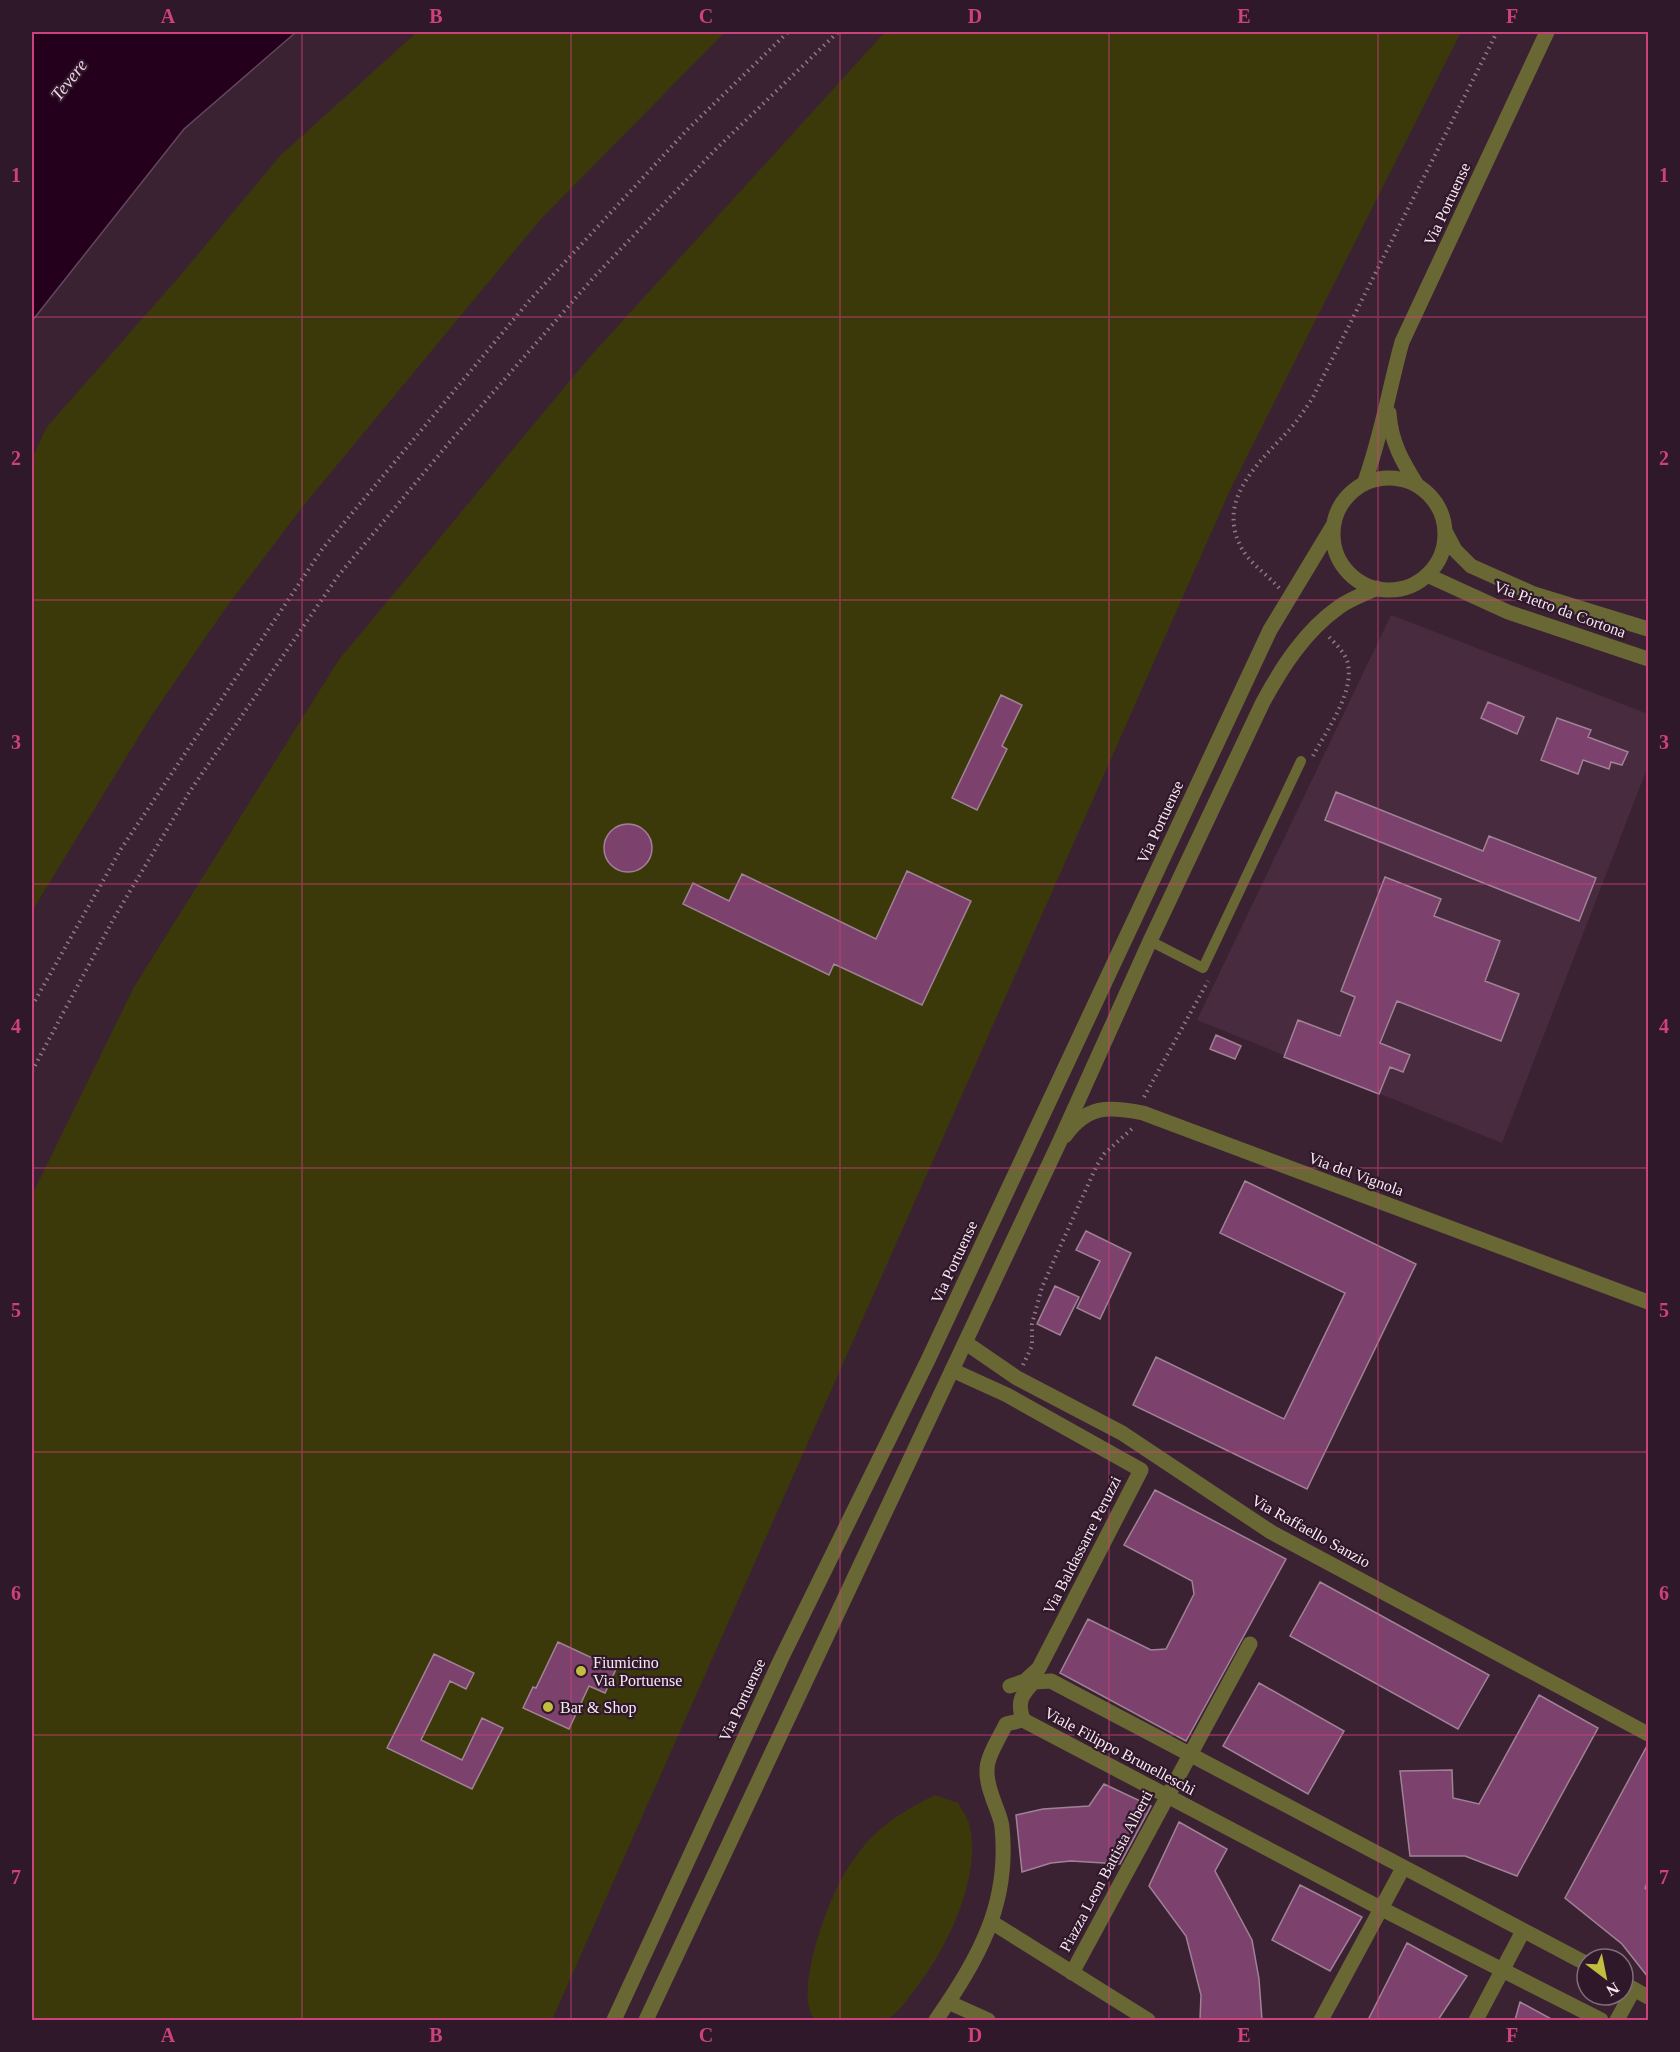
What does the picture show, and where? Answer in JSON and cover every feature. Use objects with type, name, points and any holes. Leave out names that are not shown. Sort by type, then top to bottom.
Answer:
[{"type":"street","name":"Via Portuense","points":[[1364,484],[1378,446],[1388,394],[1402,342],[1547,32]]},
{"type":"street","name":"Via Portuense","points":[[1388,394],[1390,431],[1397,454],[1417,485]]},
{"type":"street","points":[[646,2020],[966,1343],[1150,941],[1281,669],[1303,641],[1339,606],[1377,588],[1402,588],[1427,575],[1442,554],[1445,531],[1439,508],[1428,493],[1417,485],[1389,478],[1364,484],[1348,496],[1334,524],[1334,544],[1342,564],[1354,577],[1377,588]]},
{"type":"street","name":"Via Portuense","points":[[614,2020],[781,1659],[928,1360],[1270,630],[1334,524]]},
{"type":"street","name":"Via Pietro da Cortona","points":[[1445,531],[1455,550],[1471,566],[1534,594],[1648,629]]},
{"type":"street","name":"Via Pietro da Cortona","points":[[1427,575],[1508,612],[1648,659]]},
{"type":"street","name":"Via del Vignola","points":[[1059,1143],[1074,1123],[1095,1111],[1111,1108],[1143,1113],[1648,1302]]},
{"type":"street","name":"Via Raffaello Sanzio","points":[[966,1343],[1017,1378],[1122,1433],[1271,1532],[1648,1734]]},
{"type":"street","name":"Via Baldassarre Peruzzi","points":[[952,1370],[1007,1395],[1141,1470],[1039,1668],[1025,1681],[1010,1686]]},
{"type":"street","name":"Piazza Leon Battista Alberti","points":[[1072,1973],[1250,1644]]},
{"type":"street","name":"Viale Filippo Brunelleschi","points":[[1575,1958],[1051,1681],[1034,1682],[1022,1694],[1019,1706],[1023,1720],[1382,1909],[1601,2020]]},
{"type":"street","points":[[936,2020],[971,1969],[993,1923],[1002,1880],[1002,1825],[985,1776],[988,1759],[1006,1724],[1023,1720]]},
{"type":"street","points":[[1322,2020],[1403,1868]]},
{"type":"street","name":"Piazza Leon Battista Alberti","points":[[993,1923],[1148,2020]]},
{"type":"street","points":[[1476,2020],[1523,1931]]},
{"type":"street","points":[[1635,1989],[1648,1997]]},
{"type":"street","points":[[948,2002],[988,2020]]},
{"type":"lane","points":[[1150,941],[1203,968],[1301,761]]},
{"type":"path","points":[[32,1006],[121,849],[323,549],[529,301],[687,130],[788,32]]},
{"type":"path","points":[[32,1071],[114,918],[190,791],[338,576],[448,444],[594,277],[717,148],[838,32]]},
{"type":"shaded area","points":[[417,32],[725,32],[540,220],[303,506],[225,609],[152,715],[32,911],[32,459],[46,428],[179,277],[280,156]]},
{"type":"shaded area","points":[[885,32],[1461,32],[1231,488],[552,2020],[32,2020],[32,1195],[134,987],[338,661],[587,360]]},
{"type":"shaded area","points":[[1391,615],[1648,714],[1648,766],[1502,1143],[1197,1020]]},
{"type":"shaded area","points":[[935,1795],[958,1803],[969,1823],[972,1844],[971,1866],[966,1889],[959,1912],[938,1956],[904,2004],[888,2018],[870,2022],[815,2020],[809,2008],[810,1972],[820,1930],[841,1880],[858,1853],[877,1832],[901,1814]]},
{"type":"water","name":"Tevere","points":[[32,32],[296,32],[184,129],[32,321]]},
{"type":"building","points":[[1001,695],[1022,705],[1002,746],[1007,749],[977,810],[952,798]]},
{"type":"building","points":[[1488,702],[1524,717],[1517,734],[1481,718]]},
{"type":"building","points":[[1557,718],[1591,730],[1588,737],[1628,752],[1622,765],[1611,762],[1609,769],[1583,760],[1578,774],[1541,760]]},
{"type":"building","points":[[1336,792],[1483,851],[1489,836],[1596,878],[1579,921],[1325,820]]},
{"type":"building","points":[[623,824],[633,824],[645,831],[652,843],[652,853],[645,865],[633,872],[623,872],[608,861],[604,853],[604,843],[615,828]]},
{"type":"building","points":[[907,871],[971,901],[922,1005],[834,964],[829,975],[683,904],[693,883],[729,901],[742,874],[876,939]]},
{"type":"building","points":[[1385,877],[1441,899],[1434,916],[1500,941],[1485,981],[1519,994],[1501,1041],[1397,1001],[1380,1043],[1410,1055],[1403,1072],[1390,1067],[1379,1094],[1284,1057],[1298,1020],[1340,1036],[1355,997],[1341,991]]},
{"type":"building","points":[[1216,1035],[1241,1046],[1235,1059],[1210,1049]]},
{"type":"building","points":[[1245,1181],[1416,1264],[1307,1489],[1133,1405],[1156,1357],[1284,1419],[1345,1293],[1220,1233]]},
{"type":"building","points":[[1086,1231],[1131,1253],[1100,1319],[1077,1308],[1100,1261],[1076,1250]]},
{"type":"building","points":[[1055,1286],[1079,1297],[1060,1335],[1037,1324]]},
{"type":"building","points":[[1155,1490],[1286,1559],[1186,1741],[1060,1673],[1088,1619],[1151,1650],[1166,1649],[1194,1594],[1192,1581],[1124,1545]]},
{"type":"building","points":[[1320,1582],[1489,1675],[1458,1729],[1290,1636]]},
{"type":"building","points":[[558,1642],[616,1669],[605,1693],[589,1686],[569,1729],[523,1708],[533,1687],[536,1688]]},
{"type":"building","points":[[434,1654],[474,1673],[466,1689],[450,1681],[421,1740],[462,1760],[482,1718],[503,1728],[472,1789],[387,1748]]},
{"type":"building","points":[[1259,1683],[1344,1731],[1308,1794],[1223,1746]]},
{"type":"building","points":[[1539,1695],[1598,1728],[1517,1876],[1465,1856],[1410,1856],[1400,1771],[1452,1770],[1453,1798],[1479,1804]]},
{"type":"building","points":[[1648,1744],[1648,1881],[1645,1888],[1648,1891],[1648,1977],[1635,1960],[1635,1947],[1624,1947],[1565,1898]]},
{"type":"building","points":[[1104,1784],[1151,1806],[1120,1864],[1071,1861],[1051,1863],[1022,1872],[1016,1815],[1043,1809],[1089,1806]]},
{"type":"building","points":[[1179,1822],[1227,1849],[1215,1871],[1252,1940],[1259,1979],[1262,2020],[1200,2020],[1201,1995],[1186,1936],[1149,1886]]},
{"type":"building","points":[[1300,1885],[1362,1917],[1330,1971],[1272,1940]]},
{"type":"building","points":[[1407,1943],[1467,1976],[1438,2020],[1368,2020]]},
{"type":"building","points":[[1520,2002],[1553,2020],[1515,2020]]},
{"type":"place","name":"Fiumicino Via Portuense","points":[[581,1671]]},
{"type":"place","name":"Bar & Shop","points":[[548,1707]]}]
